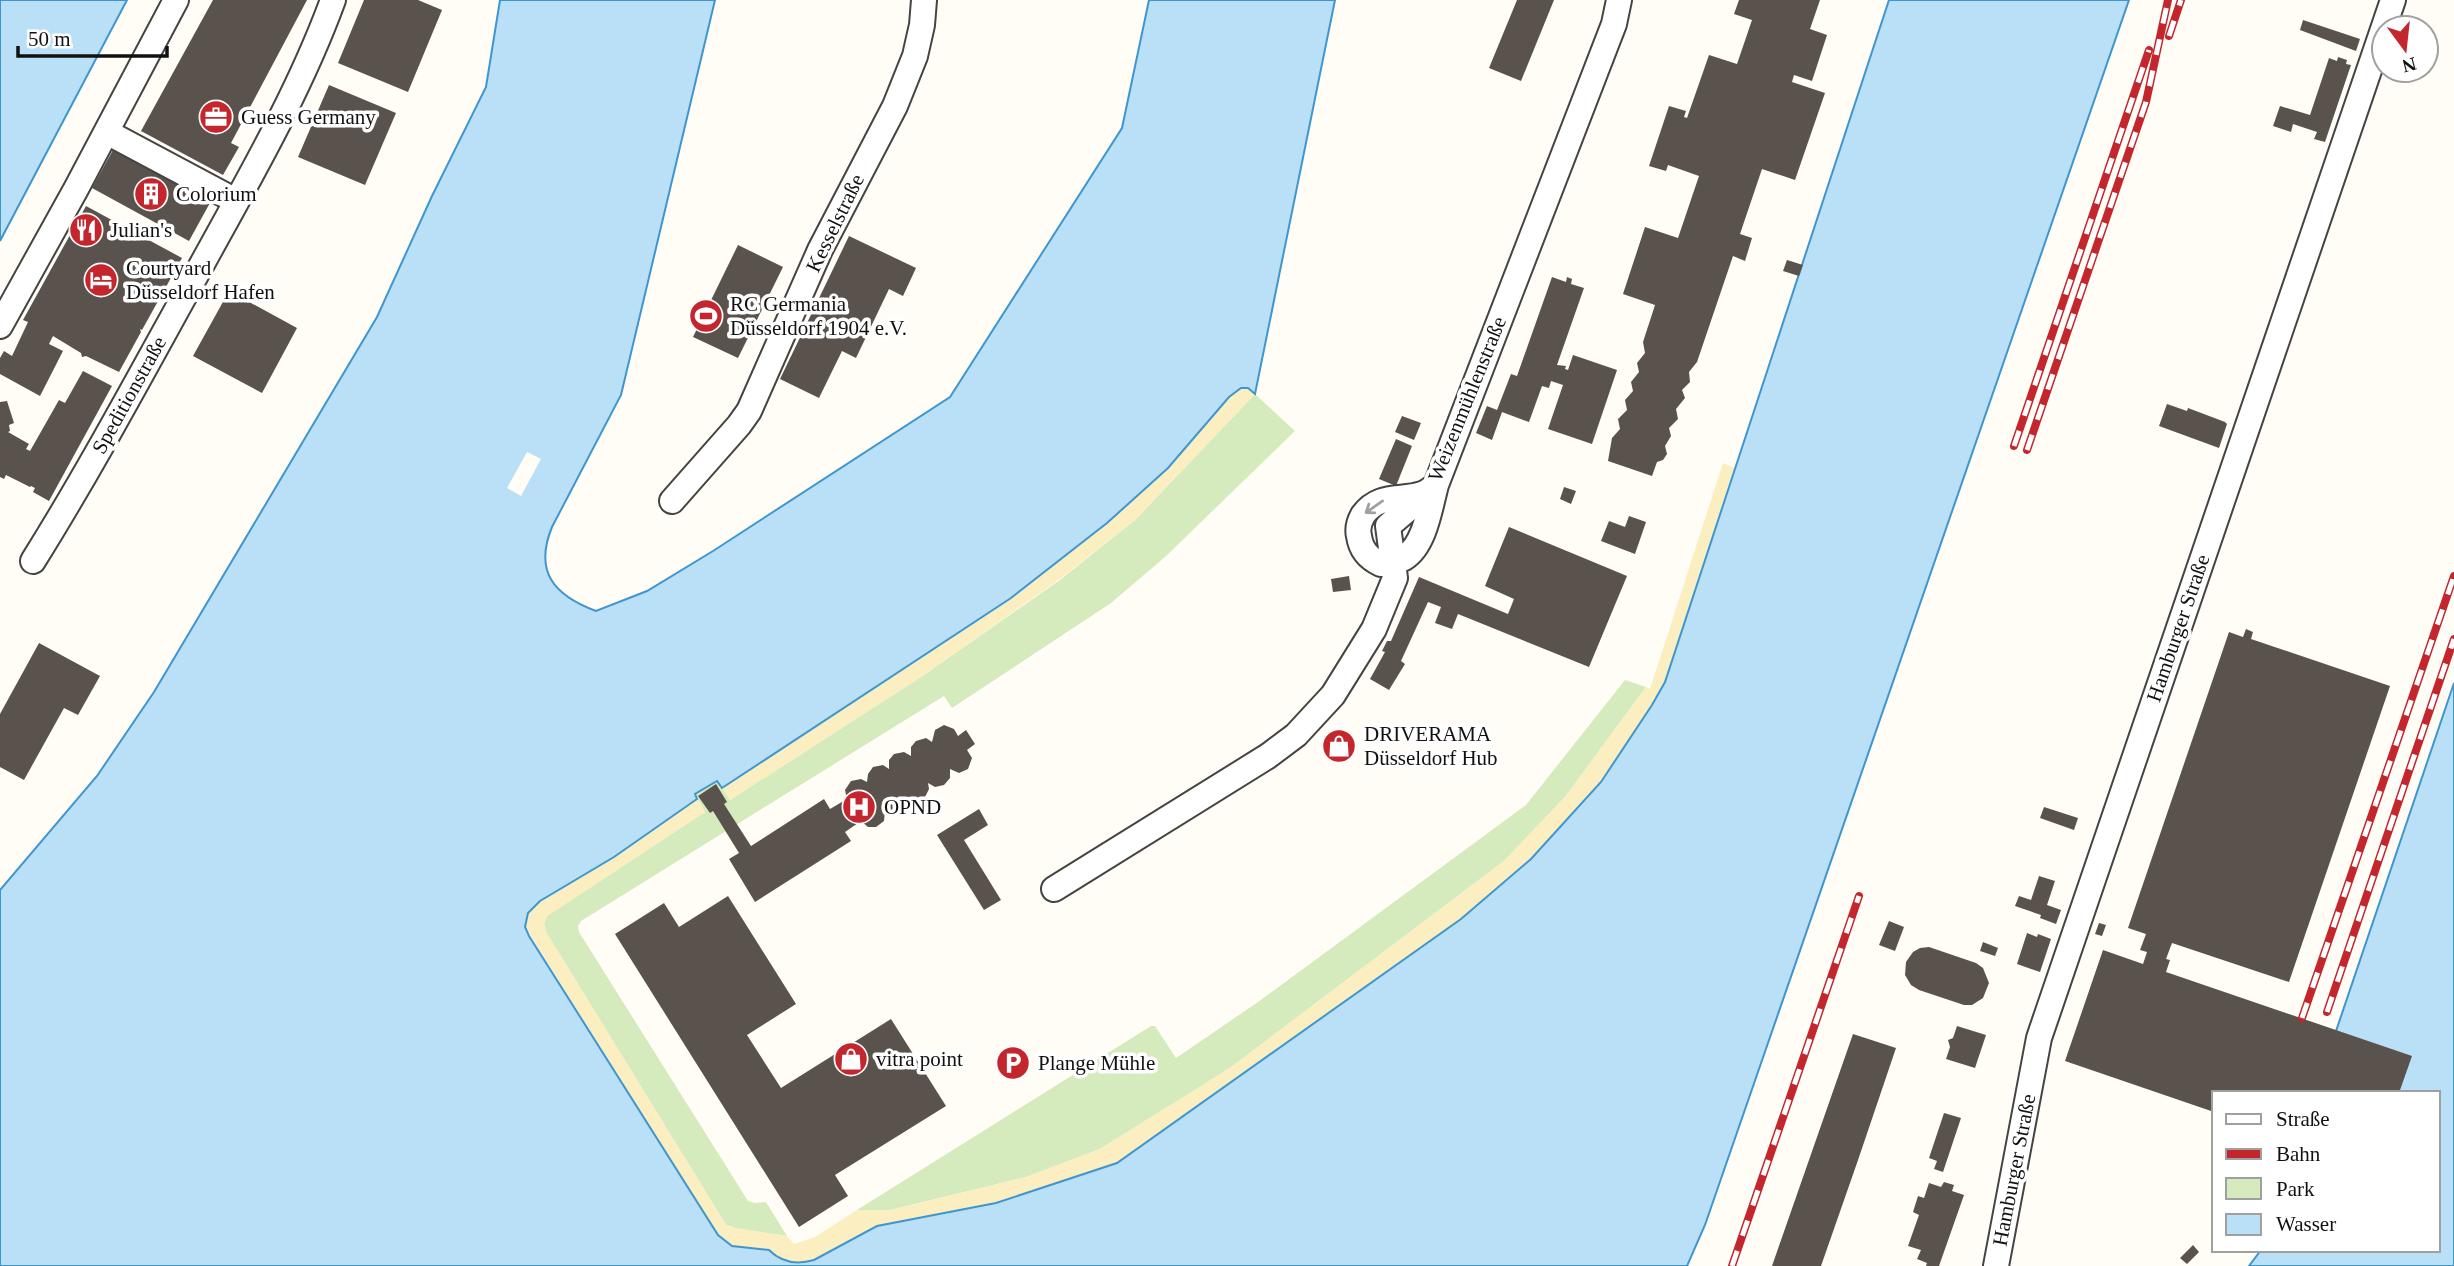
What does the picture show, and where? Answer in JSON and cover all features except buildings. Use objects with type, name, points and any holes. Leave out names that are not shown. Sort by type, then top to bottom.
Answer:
[{"type":"street","points":[[0,326],[176,0]]},
{"type":"street","name":"Speditionstraße","points":[[33,561],[130,395],[236,201],[279,119],[333,0]]},
{"type":"street","name":"Kesselstraße","points":[[672,501],[749,411],[820,250],[895,106],[915,56],[924,0]]},
{"type":"street","name":"Weizenmühlenstraße","points":[[1054,889],[1268,756],[1296,735],[1333,695],[1374,629],[1395,578],[1388,526],[1436,485],[1614,24],[1619,0]]},
{"type":"street","name":"Hamburger Straße","points":[[1996,1266],[2039,1038],[2393,0]]},
{"type":"street","points":[[116,137],[236,201]]},
{"type":"street","points":[[1393,562],[1403,558],[1416,544],[1436,485]]},
{"type":"green space","points":[[1255,394],[1295,431],[1165,557],[1111,603],[952,708],[944,696],[581,921],[579,932],[748,1201],[766,1202],[787,1236],[726,1225],[546,932],[544,924],[547,916],[705,812],[695,795],[717,780],[730,800],[921,677],[1060,580],[1135,520]]},
{"type":"green space","points":[[1625,680],[1646,687],[1565,797],[1504,861],[1230,1068],[1100,1149],[1026,1177],[890,1210],[857,1210],[1151,1026],[1155,1026],[1176,1058],[1258,1002],[1526,805]]},
{"type":"sand","points":[[1241,388],[1248,388],[1255,394],[1135,520],[1060,579],[921,677],[730,800],[722,788],[1011,598],[1107,523],[1168,468],[1229,397]]},
{"type":"sand","points":[[1723,463],[1734,468],[1665,682],[1601,782],[1531,859],[1461,919],[1117,1163],[996,1203],[877,1226],[807,1262],[790,1262],[769,1250],[732,1246],[718,1235],[525,927],[528,913],[540,901],[614,857],[697,799],[705,812],[547,916],[544,925],[726,1225],[730,1227],[787,1236],[794,1244],[815,1237],[857,1210],[891,1210],[1026,1177],[1100,1149],[1230,1068],[1504,861],[1565,797],[1646,687],[1650,689]]},
{"type":"water","points":[[0,0],[127,0],[0,241]]},
{"type":"water","points":[[500,0],[715,0],[621,395],[552,527],[547,543],[545,556],[551,580],[568,597],[596,611],[647,591],[950,397],[1122,128],[1149,0],[1335,0],[1255,394],[1248,388],[1241,388],[1229,397],[1168,468],[1107,523],[1011,598],[722,788],[717,781],[695,794],[697,799],[614,857],[540,901],[528,913],[525,927],[529,936],[718,1235],[732,1246],[769,1250],[784,1260],[802,1262],[814,1260],[877,1226],[996,1203],[1117,1163],[1461,919],[1531,859],[1601,782],[1665,682],[1889,0],[2129,0],[1705,1225],[1687,1266],[0,1266],[0,890],[97,776],[154,692],[377,317],[432,196],[486,87]]},
{"type":"water","points":[[2454,683],[2454,1266],[2249,1266],[2260,1252],[2440,1252],[2440,1091],[2316,1091]]},
{"type":"pier","points":[[527,452],[541,459],[521,496],[507,488]]},
{"type":"railway","points":[[2027,450],[2146,102],[2168,0]]},
{"type":"railway","points":[[2169,36],[2181,0]]},
{"type":"railway","points":[[2014,446],[2149,50]]},
{"type":"railway","points":[[2302,1018],[2454,576]]},
{"type":"railway","points":[[2327,1012],[2454,639]]},
{"type":"railway","points":[[1732,1266],[1859,896]]},
{"type":"place","name":"Guess Germany","points":[[216,117]]},
{"type":"place","name":"Colorium","points":[[151,194]]},
{"type":"place","name":"Julian's","points":[[86,230]]},
{"type":"place","name":"Courtyard Düsseldorf Hafen","points":[[101,280]]},
{"type":"place","name":"RC Germania Düsseldorf 1904 e.V.","points":[[706,316]]},
{"type":"place","name":"DRIVERAMA Düsseldorf Hub","points":[[1339,746]]},
{"type":"place","name":"OPND","points":[[859,807]]},
{"type":"place","name":"vitra point","points":[[851,1059]]},
{"type":"place","name":"Plange Mühle","points":[[1013,1063]]}]
